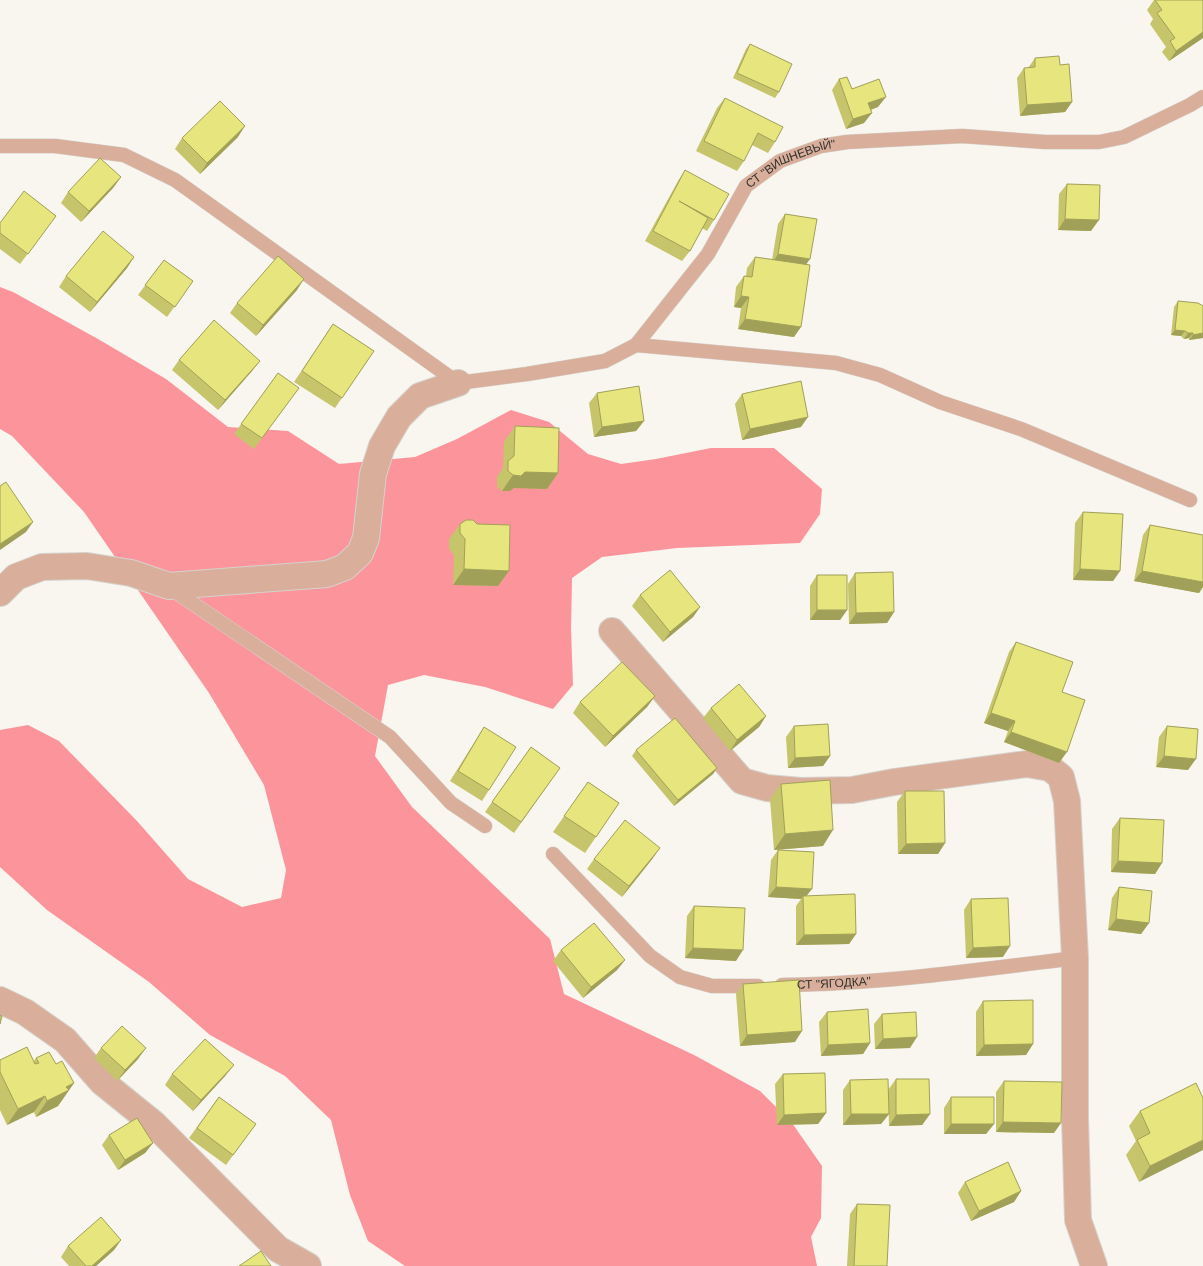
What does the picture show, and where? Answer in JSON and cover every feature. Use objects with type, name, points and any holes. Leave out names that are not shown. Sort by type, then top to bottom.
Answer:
[{"type":"street","points":[[0,594],[16,577],[42,567],[87,566],[114,570],[132,573],[169,586],[327,574],[345,567],[360,553],[366,538],[373,474],[382,446],[399,417],[420,396],[458,384]]},
{"type":"street","points":[[612,631],[742,781],[767,788],[852,790],[894,782],[1027,764],[1050,768],[1061,778],[1067,801],[1075,958],[1075,1117],[1078,1220],[1094,1266]]},
{"type":"street","points":[[0,1000],[24,1012],[65,1040],[102,1082],[154,1124],[278,1249],[308,1266]]},
{"type":"lane","name":"СТ \"ВИШНЕВЫЙ\"","points":[[458,384],[605,361],[636,344],[708,254],[746,186],[780,161],[821,146],[847,142],[962,136],[1044,142],[1099,142],[1124,137],[1203,97]]},
{"type":"lane","points":[[0,146],[55,146],[124,156],[176,180],[458,384]]},
{"type":"lane","points":[[636,344],[836,363],[880,375],[940,402],[1022,429],[1190,500]]},
{"type":"lane","points":[[169,586],[390,736],[451,803],[485,826]]},
{"type":"lane","name":"СТ \"ЯГОДКА\"","points":[[552,854],[650,956],[680,977],[712,986],[824,985],[960,973],[1075,958]]},
{"type":"shaded area","points":[[0,287],[13,292],[98,339],[166,379],[228,427],[288,431],[339,464],[415,457],[457,439],[511,410],[549,422],[588,454],[621,464],[711,448],[774,448],[822,489],[820,514],[800,543],[677,548],[602,557],[572,578],[573,685],[553,709],[485,687],[424,675],[388,685],[375,756],[412,807],[550,939],[564,994],[694,1055],[760,1091],[792,1123],[822,1166],[821,1218],[811,1237],[817,1266],[405,1266],[368,1241],[350,1195],[331,1120],[285,1076],[210,1035],[149,982],[47,910],[0,867],[0,730],[28,725],[59,741],[137,821],[188,879],[242,907],[281,898],[286,870],[264,785],[209,693],[84,512],[12,436],[0,429]]},
{"type":"building","points":[[1155,0],[1203,0],[1203,32],[1176,51],[1170,41],[1175,38],[1157,13],[1162,10]]},
{"type":"building","points":[[750,44],[792,64],[779,92],[737,73]]},
{"type":"building","points":[[1059,56],[1060,65],[1069,64],[1072,102],[1027,105],[1024,68],[1035,67],[1035,58]]},
{"type":"building","points":[[847,77],[852,89],[879,79],[886,97],[868,103],[872,113],[853,119],[839,79]]},
{"type":"building","points":[[725,98],[783,127],[775,142],[758,133],[744,161],[704,141]]},
{"type":"building","points":[[220,101],[245,126],[207,163],[182,138]]},
{"type":"building","points":[[100,158],[121,177],[89,211],[68,192]]},
{"type":"building","points":[[685,170],[729,194],[714,220],[679,201],[708,218],[690,251],[653,231]]},
{"type":"building","points":[[1067,184],[1100,185],[1099,220],[1065,219]]},
{"type":"building","points":[[24,191],[56,216],[28,254],[0,233],[0,223]]},
{"type":"building","points":[[785,214],[817,219],[810,259],[778,254]]},
{"type":"building","points":[[103,231],[134,257],[97,302],[66,276]]},
{"type":"building","points":[[278,256],[304,279],[263,325],[237,303]]},
{"type":"building","points":[[755,257],[810,265],[801,327],[745,319],[749,297],[741,296],[744,276],[752,277]]},
{"type":"building","points":[[164,260],[193,281],[175,307],[145,285]]},
{"type":"building","points":[[1178,301],[1198,303],[1203,306],[1203,333],[1193,335],[1193,333],[1175,330]]},
{"type":"building","points":[[214,320],[260,361],[225,400],[179,360]]},
{"type":"building","points":[[333,324],[374,351],[342,398],[302,371]]},
{"type":"building","points":[[278,373],[299,388],[262,438],[241,424]]},
{"type":"building","points":[[801,381],[808,417],[750,429],[742,394]]},
{"type":"building","points":[[639,386],[644,421],[602,427],[597,393]]},
{"type":"building","points":[[515,426],[559,428],[558,473],[525,472],[521,476],[513,475],[508,471],[508,461],[514,456]]},
{"type":"building","points":[[6,482],[33,522],[0,544],[0,486]]},
{"type":"building","points":[[1083,512],[1123,514],[1120,571],[1080,569]]},
{"type":"building","points":[[466,520],[473,520],[477,524],[510,525],[509,571],[464,569],[465,539],[460,533],[460,524]]},
{"type":"building","points":[[1150,525],[1203,535],[1203,582],[1142,571]]},
{"type":"building","points":[[670,570],[700,607],[670,632],[640,595]]},
{"type":"building","points":[[893,572],[894,612],[856,613],[855,573]]},
{"type":"building","points":[[817,575],[847,575],[847,610],[817,610]]},
{"type":"building","points":[[1016,642],[1073,662],[1062,692],[1085,700],[1067,752],[1011,732],[1015,721],[991,713]]},
{"type":"building","points":[[622,662],[655,696],[613,736],[580,702]]},
{"type":"building","points":[[739,684],[766,716],[737,740],[711,708]]},
{"type":"building","points":[[675,718],[717,768],[678,800],[636,750]]},
{"type":"building","points":[[828,724],[830,756],[795,758],[794,726]]},
{"type":"building","points":[[1167,726],[1198,729],[1196,759],[1164,756]]},
{"type":"building","points":[[484,727],[516,747],[489,790],[458,771]]},
{"type":"building","points":[[531,747],[560,768],[521,822],[492,802]]},
{"type":"building","points":[[830,780],[833,830],[785,834],[781,784]]},
{"type":"building","points":[[588,782],[619,803],[596,837],[564,816]]},
{"type":"building","points":[[905,791],[944,791],[945,843],[906,844]]},
{"type":"building","points":[[1120,818],[1164,820],[1162,863],[1118,861]]},
{"type":"building","points":[[625,820],[660,848],[629,886],[594,859]]},
{"type":"building","points":[[778,850],[814,852],[812,889],[776,887]]},
{"type":"building","points":[[1119,887],[1152,891],[1149,923],[1116,919]]},
{"type":"building","points":[[855,894],[856,934],[804,935],[803,896]]},
{"type":"building","points":[[1008,898],[1010,946],[973,948],[971,899]]},
{"type":"building","points":[[694,906],[745,908],[743,950],[693,948]]},
{"type":"building","points":[[594,923],[625,960],[591,987],[561,950]]},
{"type":"building","points":[[799,980],[802,1031],[747,1035],[743,984]]},
{"type":"building","points":[[1033,1000],[1033,1044],[984,1045],[983,1001]]},
{"type":"building","points":[[868,1009],[870,1043],[828,1045],[827,1012]]},
{"type":"building","points":[[916,1012],[917,1037],[883,1039],[882,1014]]},
{"type":"building","points":[[122,1026],[146,1048],[125,1070],[101,1048]]},
{"type":"building","points":[[205,1039],[234,1065],[201,1100],[172,1074]]},
{"type":"building","points":[[27,1047],[35,1064],[39,1063],[36,1058],[49,1052],[56,1064],[62,1061],[74,1083],[66,1087],[69,1090],[47,1101],[45,1096],[18,1109],[0,1072],[0,1060]]},
{"type":"building","points":[[825,1073],[826,1113],[784,1115],[783,1074]]},
{"type":"building","points":[[888,1079],[889,1114],[851,1114],[850,1080]]},
{"type":"building","points":[[896,1079],[929,1079],[930,1114],[896,1115]]},
{"type":"building","points":[[1004,1081],[1062,1082],[1061,1123],[1003,1122]]},
{"type":"building","points":[[1196,1083],[1203,1098],[1203,1140],[1150,1166],[1137,1140],[1150,1133],[1140,1111]]},
{"type":"building","points":[[219,1097],[256,1124],[233,1155],[197,1128]]},
{"type":"building","points":[[951,1097],[994,1097],[994,1124],[951,1124]]},
{"type":"building","points":[[137,1118],[153,1143],[125,1160],[109,1135]]},
{"type":"building","points":[[1008,1162],[1021,1191],[979,1211],[965,1182]]},
{"type":"building","points":[[857,1204],[890,1205],[887,1266],[854,1266]]},
{"type":"building","points":[[101,1217],[121,1240],[92,1266],[86,1266],[68,1246]]},
{"type":"building","points":[[261,1251],[271,1266],[239,1266]]}]
